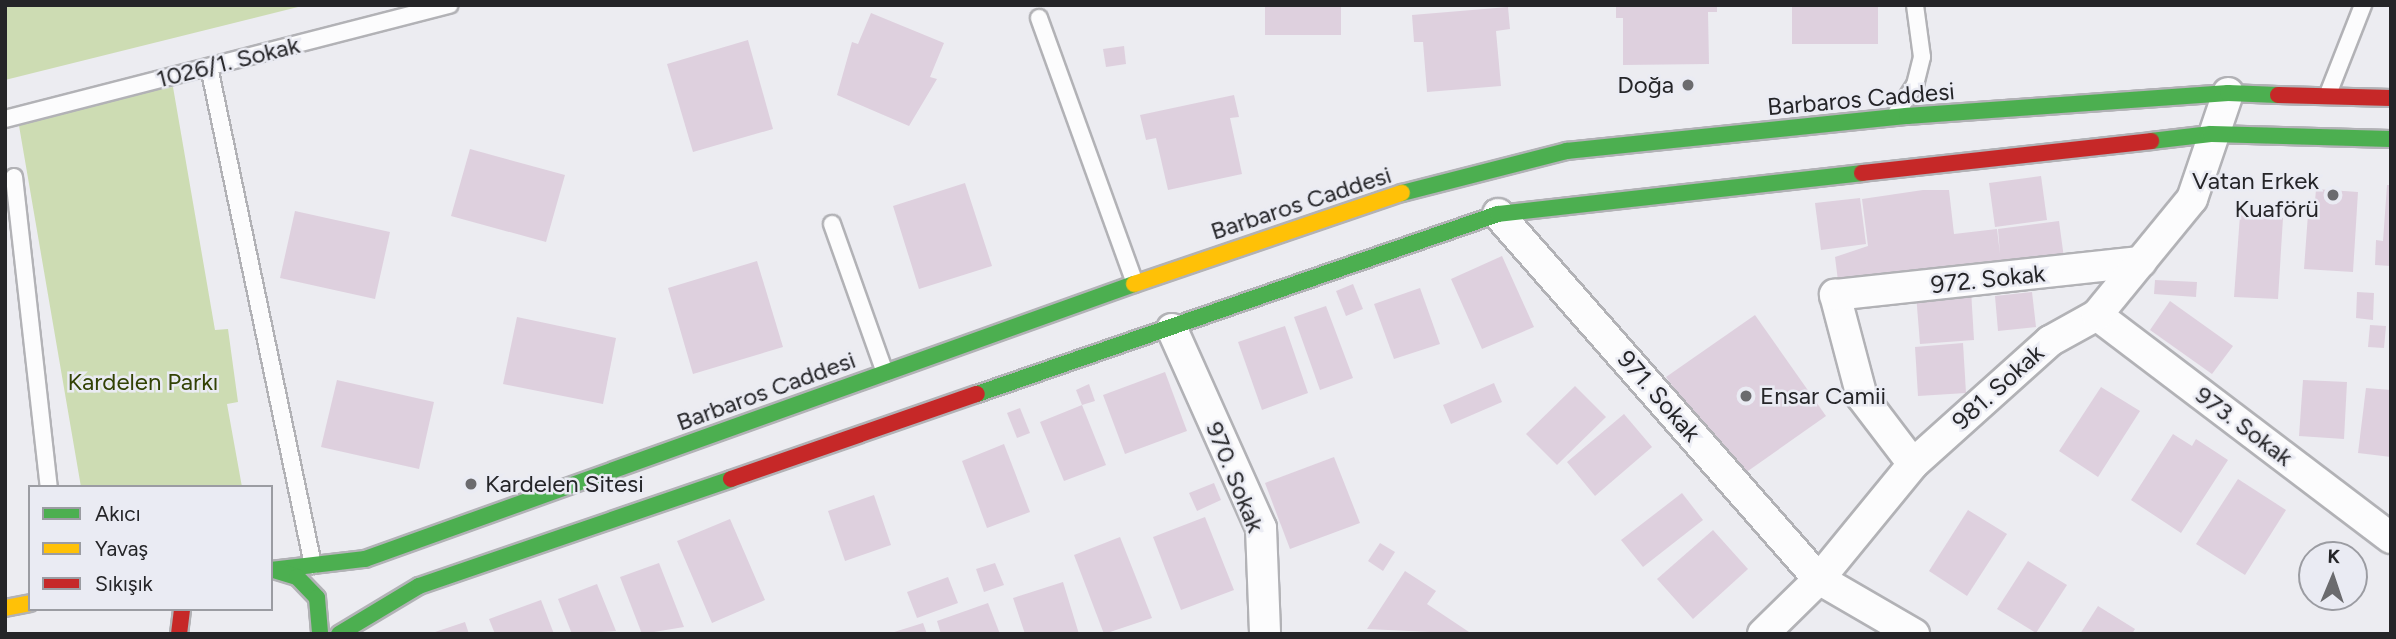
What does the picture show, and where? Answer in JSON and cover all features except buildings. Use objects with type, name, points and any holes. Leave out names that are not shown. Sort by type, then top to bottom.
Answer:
[{"type":"main road","name":"Barbaros Caddesi","points":[[273,570],[365,559],[1135,283],[1405,192],[1567,151],[1894,117],[2228,93],[2391,98]]},
{"type":"main road","points":[[339,634],[419,586],[1172,329],[1498,214],[2211,134],[2391,139]]},
{"type":"main road","points":[[273,570],[296,577],[317,598],[320,634]]},
{"type":"main road","points":[[5,608],[28,603]]},
{"type":"main road","points":[[179,634],[182,611]]},
{"type":"street","name":"981. Sokak","points":[[1763,634],[1819,579],[1913,464],[2050,341],[2097,315],[2192,200],[2211,134],[2228,93]]},
{"type":"street","name":"971. Sokak","points":[[1498,214],[1819,579],[1914,634]]},
{"type":"street","name":"972. Sokak","points":[[1913,464],[1862,397],[1835,295],[2141,262]]},
{"type":"street","name":"973. Sokak","points":[[2097,315],[2391,538]]},
{"type":"street","name":"970. Sokak","points":[[1172,329],[1261,528],[1265,634]]},
{"type":"lane","name":"1026/1. Sokak","points":[[5,119],[450,5]]},
{"type":"lane","points":[[1894,117],[1915,85],[1922,57],[1915,5]]},
{"type":"lane","points":[[2328,94],[2363,5]]},
{"type":"lane","points":[[1039,19],[1135,283]]},
{"type":"lane","points":[[209,67],[313,565]]},
{"type":"lane","points":[[14,177],[48,485]]},
{"type":"lane","points":[[832,224],[886,373]]},
{"type":"green space","points":[[5,5],[306,5],[5,80]]},
{"type":"green space","name":"Kardelen Parkı","points":[[173,87],[215,330],[228,329],[238,402],[227,404],[242,485],[81,485],[17,114]]},
{"type":"traffic: fast","points":[[1402,193],[1567,151],[1907,116],[2228,93],[2278,95]]},
{"type":"traffic: fast","points":[[2151,141],[2211,134],[2391,139]]},
{"type":"traffic: fast","points":[[977,394],[1498,214],[1862,173]]},
{"type":"traffic: fast","points":[[273,570],[365,559],[1134,284]]},
{"type":"traffic: fast","points":[[339,634],[419,586],[731,479]]},
{"type":"traffic: fast","points":[[274,570],[297,577],[317,598],[320,634]]},
{"type":"traffic: slow","points":[[1134,284],[1402,193]]},
{"type":"traffic: slow","points":[[5,608],[28,603]]},
{"type":"traffic: jam","points":[[2278,95],[2391,98]]},
{"type":"traffic: jam","points":[[1862,173],[2151,141]]},
{"type":"traffic: jam","points":[[731,479],[977,394]]},
{"type":"traffic: jam","points":[[179,634],[182,611]]},
{"type":"place","name":"Doğa","points":[[1688,85]]},
{"type":"place","name":"Vatan Erkek Kuaförü","points":[[2333,195]]},
{"type":"place","name":"Ensar Camii","points":[[1746,396]]},
{"type":"place","name":"Kardelen Sitesi","points":[[471,484]]}]
